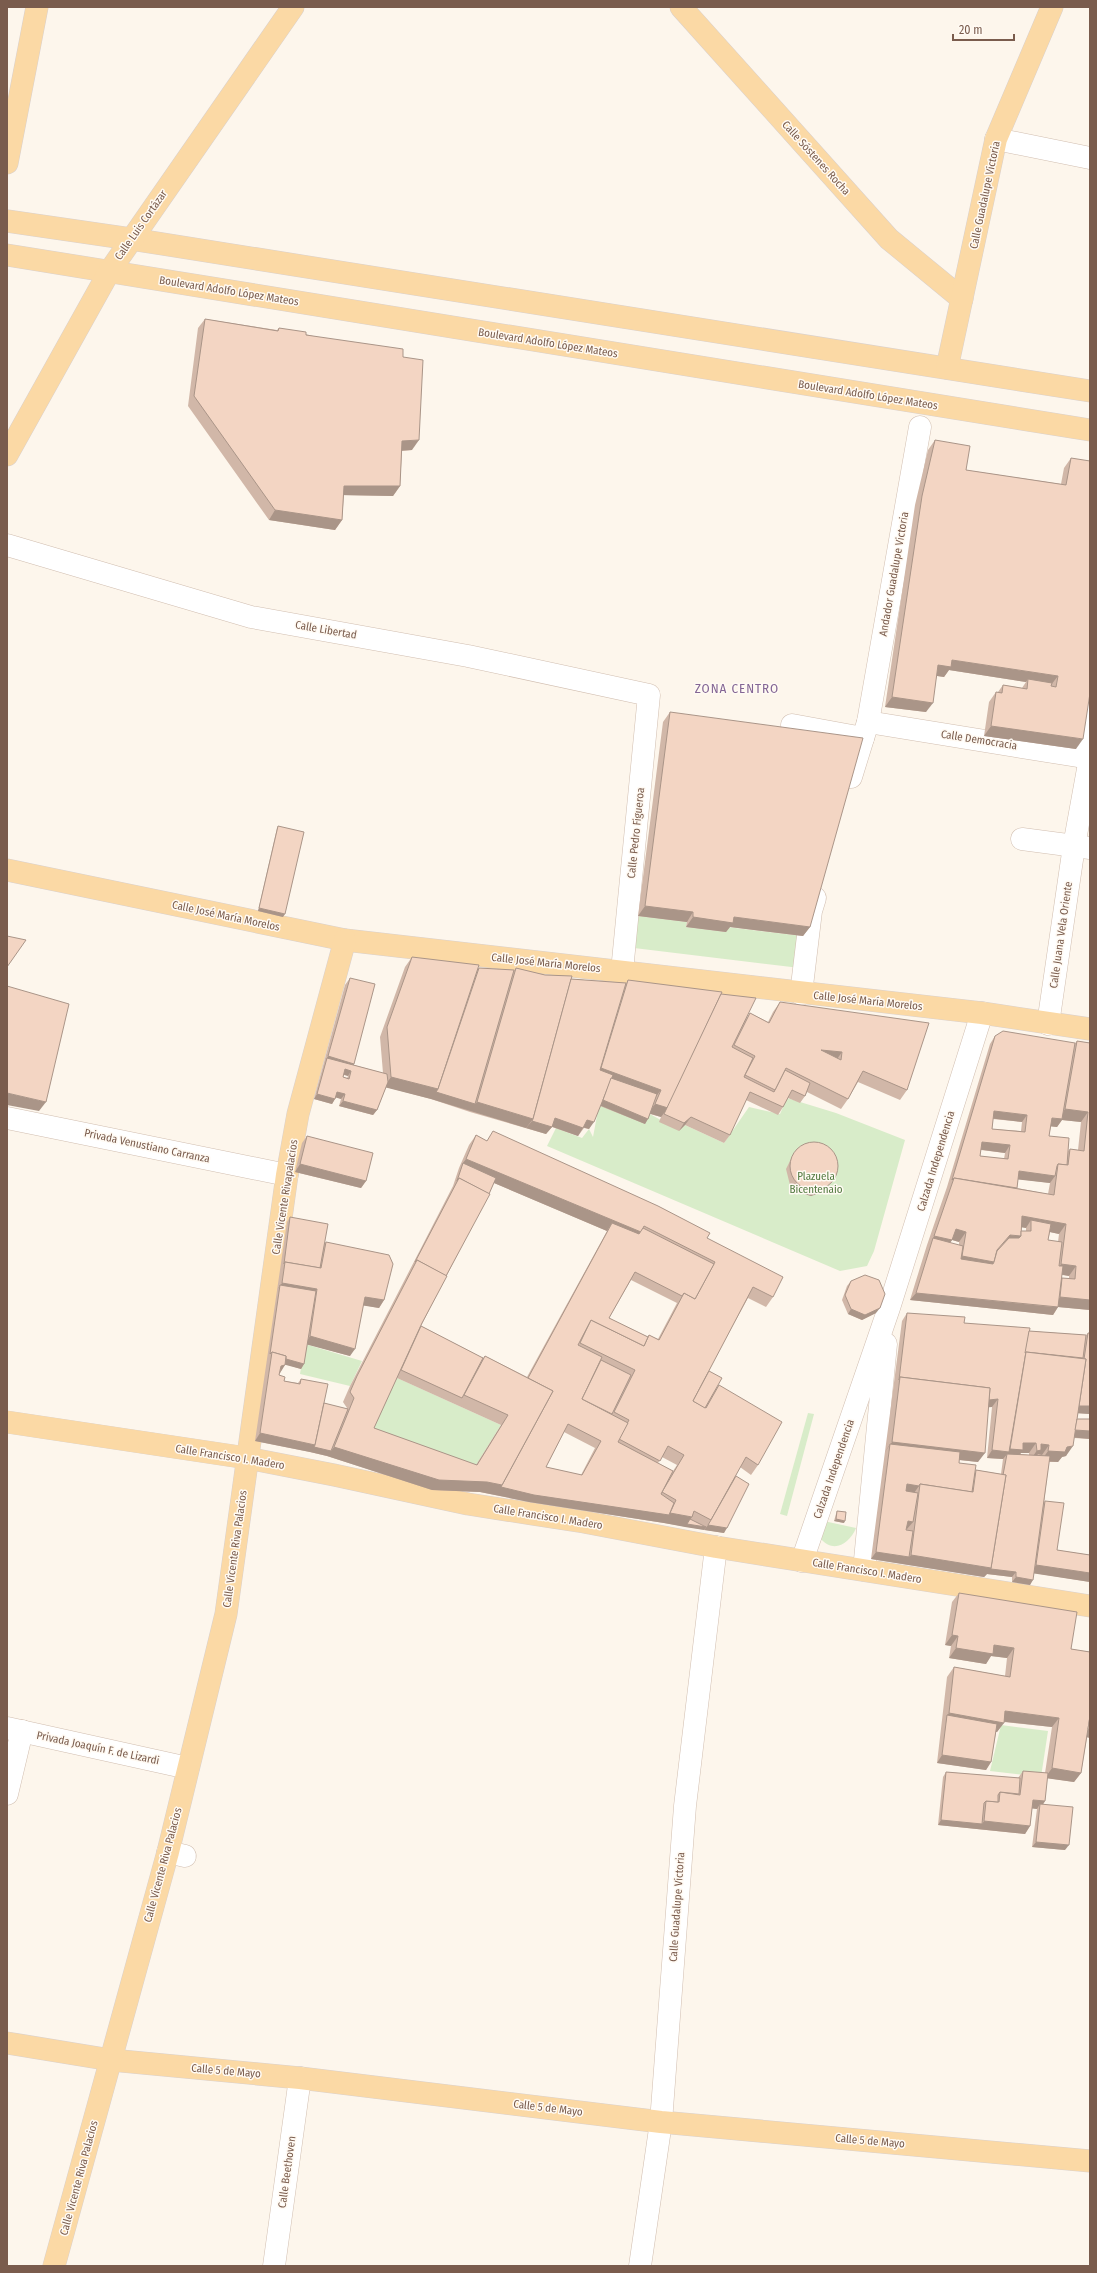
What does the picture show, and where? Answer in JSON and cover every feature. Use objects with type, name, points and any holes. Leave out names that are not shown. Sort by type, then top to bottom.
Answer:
[{"type":"main road","points":[[7,163],[12,106],[37,7]]},
{"type":"main road","name":"Calle Luis Cortázar","points":[[7,455],[109,272],[293,7]]},
{"type":"main road","name":"Calle Sóstenes Rocha","points":[[681,7],[889,239],[962,299]]},
{"type":"main road","name":"Calle Guadalupe Victoria","points":[[947,368],[996,139],[1052,7]]},
{"type":"main road","points":[[7,222],[131,239],[1090,391]]},
{"type":"main road","name":"Boulevard Adolfo López Mateos","points":[[7,255],[1090,430]]},
{"type":"main road","name":"Calle José María Morelos","points":[[7,870],[345,940],[622,971],[801,994],[982,1013],[1048,1024],[1090,1029]]},
{"type":"main road","name":"Calle Vicente Rivapalacios","points":[[247,1458],[287,1175],[298,1114],[345,940]]},
{"type":"main road","name":"Calle Francisco I. Madero","points":[[7,1422],[247,1458],[468,1504],[584,1522],[716,1547],[1090,1606]]},
{"type":"main road","name":"Calle Vicente Riva Palacios","points":[[54,2266],[111,2060],[177,1854],[188,1768],[226,1614],[247,1458]]},
{"type":"main road","name":"Calle 5 de Mayo","points":[[7,2043],[111,2060],[300,2078],[661,2122],[1090,2161]]},
{"type":"street","points":[[996,139],[1090,158]]},
{"type":"street","name":"Andador Guadalupe Victoria","points":[[865,730],[920,427]]},
{"type":"street","name":"Calle Libertad","points":[[7,545],[251,617],[468,656],[650,695]]},
{"type":"street","name":"Calle Pedro Figueroa","points":[[622,971],[650,695]]},
{"type":"street","name":"Calle Juana Vela Oriente","points":[[1048,1024],[1082,847],[1090,695]]},
{"type":"street","name":"Calle Democracia","points":[[792,725],[865,730],[1087,758]]},
{"type":"street","points":[[845,798],[865,730]]},
{"type":"street","points":[[1022,839],[1082,847]]},
{"type":"street","points":[[801,994],[811,911],[820,881]]},
{"type":"street","name":"Calzada Independencia","points":[[802,1561],[889,1308],[982,1013]]},
{"type":"street","name":"Privada Venustiano Carranza","points":[[7,1118],[287,1175]]},
{"type":"street","name":"Calzada Independencia","points":[[864,1570],[889,1308]]},
{"type":"street","name":"Calle Guadalupe Victoria","points":[[640,2266],[661,2122],[685,1806],[716,1547]]},
{"type":"street","points":[[7,1794],[14,1730]]},
{"type":"street","name":"Privada Joaquín F. de Lizardi","points":[[14,1730],[188,1768]]},
{"type":"street","name":"Calle Beethoven","points":[[274,2266],[300,2078]]},
{"type":"green space","points":[[638,916],[687,922],[686,927],[726,932],[727,927],[803,936],[800,968],[634,948]]},
{"type":"green space","name":"Plazuela Bicentenaio","points":[[787,1098],[836,1113],[905,1140],[874,1251],[867,1266],[840,1271],[547,1146],[556,1128],[582,1138],[589,1129],[593,1137],[599,1105],[648,1113],[679,1130],[685,1125],[724,1143],[749,1107],[780,1114]]},
{"type":"green space","points":[[305,1344],[362,1361],[350,1386],[300,1374]]},
{"type":"green space","points":[[395,1377],[501,1425],[470,1475],[368,1437]]},
{"type":"green space","points":[[808,1413],[814,1414],[787,1516],[780,1514]]},
{"type":"green space","points":[[819,1520],[856,1528],[846,1542],[841,1545],[831,1546],[821,1539]]},
{"type":"green space","points":[[1001,1725],[1048,1731],[1041,1777],[990,1771]]},
{"type":"building","points":[[205,319],[278,331],[279,328],[306,332],[306,335],[403,349],[403,357],[423,360],[419,440],[402,441],[400,486],[344,486],[342,520],[275,510],[194,396]]},
{"type":"building","points":[[935,440],[970,446],[966,470],[1066,485],[1071,458],[1090,461],[1090,693],[1083,739],[991,726],[996,692],[1002,693],[1003,685],[1027,689],[1028,679],[1052,683],[1051,686],[1056,687],[1058,676],[952,660],[951,667],[938,665],[933,703],[892,697],[922,496]]},
{"type":"building","points":[[670,712],[863,738],[810,927],[734,917],[733,923],[693,917],[693,912],[645,906]]},
{"type":"building","points":[[278,826],[304,832],[285,914],[259,908]]},
{"type":"building","points":[[7,936],[26,940],[7,967]]},
{"type":"building","points":[[412,957],[479,965],[438,1089],[391,1077],[387,1027]]},
{"type":"building","points":[[479,968],[514,970],[475,1104],[436,1092]]},
{"type":"building","points":[[516,968],[545,975],[572,976],[533,1119],[477,1102]]},
{"type":"building","points":[[350,978],[375,984],[354,1064],[328,1056]]},
{"type":"building","points":[[571,979],[626,983],[600,1070],[613,1075],[594,1122],[587,1120],[583,1128],[555,1118],[552,1127],[532,1121]]},
{"type":"building","points":[[628,980],[722,992],[668,1108],[655,1104],[661,1090],[601,1068]]},
{"type":"building","points":[[7,986],[69,1004],[46,1102],[7,1093]]},
{"type":"building","points":[[721,994],[756,998],[732,1047],[753,1058],[744,1077],[774,1092],[785,1070],[810,1083],[805,1096],[792,1090],[783,1107],[750,1092],[730,1135],[691,1117],[684,1123],[664,1114]]},
{"type":"building","points":[[780,1002],[929,1023],[907,1090],[863,1071],[848,1099],[786,1068],[775,1090],[745,1075],[755,1056],[734,1045],[750,1013],[769,1023]],"holes":[[[821,1050],[842,1052],[841,1060]]]},
{"type":"building","points":[[1003,1031],[1075,1043],[1062,1119],[1052,1118],[1049,1136],[1069,1138],[1067,1165],[1058,1164],[1055,1176],[1019,1171],[1017,1188],[954,1178],[952,1180],[995,1036]],"holes":[[[994,1111],[1027,1115],[1025,1132],[992,1129]],[[982,1142],[1010,1145],[1008,1159],[980,1156]]]},
{"type":"building","points":[[1077,1041],[1090,1043],[1090,1300],[1060,1297],[1062,1278],[1075,1279],[1076,1266],[1061,1264],[1066,1224],[1022,1216],[1021,1236],[1010,1235],[997,1250],[994,1262],[962,1256],[966,1232],[956,1229],[952,1240],[934,1236],[954,1178],[1054,1195],[1058,1164],[1068,1165],[1070,1149],[1084,1151],[1088,1112],[1065,1109]]},
{"type":"building","points":[[327,1058],[387,1074],[388,1082],[377,1110],[343,1101],[345,1094],[337,1092],[335,1099],[317,1094]],"holes":[[[345,1069],[351,1071],[349,1079],[343,1077]]]},
{"type":"building","points":[[611,1078],[657,1094],[648,1119],[603,1100]]},
{"type":"building","points":[[493,1131],[658,1206],[710,1233],[707,1238],[783,1277],[773,1297],[753,1287],[693,1401],[706,1408],[719,1385],[782,1422],[758,1465],[746,1457],[711,1520],[694,1511],[692,1517],[670,1513],[676,1500],[662,1492],[684,1455],[668,1446],[660,1461],[619,1439],[629,1420],[614,1412],[635,1370],[580,1343],[591,1320],[644,1346],[649,1335],[659,1340],[684,1293],[695,1299],[715,1262],[644,1226],[641,1232],[466,1159],[476,1135],[487,1141]]},
{"type":"building","points":[[307,1136],[373,1153],[366,1181],[300,1164]]},
{"type":"building","points":[[814,1142],[823,1144],[831,1149],[836,1157],[838,1166],[836,1175],[831,1183],[823,1188],[814,1190],[805,1188],[797,1183],[792,1175],[790,1166],[792,1157],[797,1149],[805,1144]]},
{"type":"building","points":[[463,1163],[496,1178],[489,1194],[459,1178],[457,1181]]},
{"type":"building","points":[[459,1178],[490,1194],[446,1276],[417,1260],[415,1262]]},
{"type":"building","points":[[290,1217],[328,1224],[320,1268],[285,1262],[284,1264]]},
{"type":"building","points":[[1031,1220],[1051,1224],[1048,1240],[1062,1242],[1059,1266],[1063,1266],[1058,1307],[916,1293],[933,1238],[963,1246],[961,1259],[993,1264],[997,1251],[1009,1238],[1019,1238],[1021,1236],[1021,1231],[1031,1231]]},
{"type":"building","points":[[612,1223],[639,1234],[643,1228],[714,1264],[695,1299],[684,1293],[682,1296],[635,1272],[609,1318],[648,1337],[644,1346],[591,1320],[578,1345],[602,1357],[582,1399],[628,1423],[618,1442],[673,1471],[661,1494],[674,1503],[669,1515],[534,1495],[501,1487],[553,1391],[528,1378]],"holes":[[[568,1424],[601,1441],[582,1475],[546,1467]]]},
{"type":"building","points":[[326,1242],[389,1255],[393,1264],[384,1300],[365,1297],[355,1349],[310,1336],[317,1289],[282,1283],[285,1262],[321,1268]]},
{"type":"building","points":[[417,1260],[447,1276],[422,1323],[374,1428],[477,1465],[508,1415],[464,1395],[485,1356],[553,1391],[502,1485],[487,1482],[439,1480],[334,1447],[354,1398],[350,1392],[357,1376]]},
{"type":"building","points":[[865,1275],[879,1280],[885,1294],[880,1308],[865,1315],[851,1309],[845,1295],[851,1281]]},
{"type":"building","points":[[280,1285],[316,1291],[304,1364],[286,1359],[286,1356],[272,1352],[270,1354]]},
{"type":"building","points":[[907,1313],[965,1317],[964,1323],[1030,1328],[1009,1452],[992,1450],[998,1399],[989,1400],[990,1388],[900,1377],[899,1380]]},
{"type":"building","points":[[421,1326],[483,1358],[462,1398],[401,1370]]},
{"type":"building","points":[[1029,1331],[1086,1335],[1083,1358],[1025,1353]]},
{"type":"building","points":[[1088,1333],[1090,1333],[1090,1406],[1079,1406],[1086,1359],[1084,1359]]},
{"type":"building","points":[[272,1352],[286,1356],[285,1365],[281,1366],[279,1375],[285,1377],[284,1381],[300,1384],[301,1379],[328,1384],[315,1445],[260,1433]]},
{"type":"building","points":[[1026,1352],[1086,1359],[1073,1446],[1067,1447],[1065,1452],[1048,1451],[1049,1445],[1041,1444],[1041,1450],[1037,1451],[1036,1443],[1023,1443],[1023,1450],[1010,1449]]},
{"type":"building","points":[[601,1360],[631,1375],[612,1414],[582,1399]]},
{"type":"building","points":[[709,1371],[722,1378],[705,1408],[693,1401]]},
{"type":"building","points":[[900,1377],[990,1388],[985,1453],[892,1442]]},
{"type":"building","points":[[324,1403],[348,1409],[331,1451],[314,1447]]},
{"type":"building","points":[[1077,1419],[1090,1419],[1090,1431],[1075,1430]]},
{"type":"building","points":[[890,1444],[960,1452],[959,1463],[976,1465],[972,1492],[920,1484],[919,1486],[907,1484],[906,1491],[918,1493],[913,1522],[908,1521],[906,1530],[913,1531],[909,1557],[876,1552]]},
{"type":"building","points":[[1007,1454],[1050,1456],[1033,1580],[1016,1577],[1016,1572],[991,1569],[1006,1475],[1003,1475]]},
{"type":"building","points":[[976,1470],[1006,1475],[991,1568],[911,1555],[920,1484],[973,1492]]},
{"type":"building","points":[[736,1476],[749,1484],[727,1528],[708,1525],[711,1520]]},
{"type":"building","points":[[1045,1501],[1064,1503],[1057,1550],[1090,1555],[1090,1573],[1036,1565]]},
{"type":"building","points":[[837,1511],[846,1512],[845,1521],[836,1519]]},
{"type":"building","points":[[690,1519],[706,1527],[687,1524]]},
{"type":"building","points":[[959,1593],[1077,1612],[1071,1649],[1090,1652],[1090,1716],[1081,1773],[1052,1768],[1059,1718],[1005,1711],[1004,1723],[949,1713],[954,1667],[1010,1677],[1014,1648],[994,1645],[993,1654],[956,1648],[958,1636],[952,1635]]},
{"type":"building","points":[[947,1715],[997,1724],[991,1762],[942,1755]]},
{"type":"building","points":[[1090,1716],[1090,1729],[1088,1729]]},
{"type":"building","points":[[1023,1771],[1048,1773],[1045,1801],[1033,1800],[1030,1826],[984,1821],[986,1801],[999,1802],[1000,1792],[1020,1795]]},
{"type":"building","points":[[946,1772],[1020,1778],[1019,1794],[1000,1792],[998,1795],[998,1802],[986,1801],[984,1803],[982,1824],[941,1820]]},
{"type":"building","points":[[1040,1804],[1073,1807],[1069,1845],[1036,1842]]},
{"type":"district","name":"ZONA CENTRO","points":[[737,688]]}]
